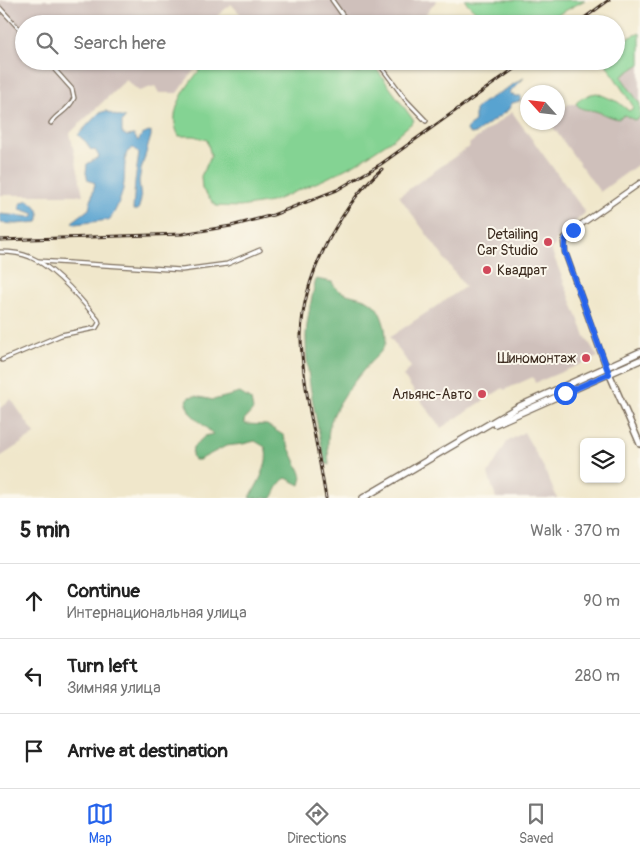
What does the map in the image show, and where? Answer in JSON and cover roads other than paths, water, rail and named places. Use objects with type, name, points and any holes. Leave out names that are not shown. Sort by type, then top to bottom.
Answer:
[{"type":"main road","points":[[363,498],[530,401],[640,352]]},
{"type":"main road","points":[[466,438],[526,409],[640,360]]},
{"type":"main road","points":[[606,367],[640,444]]},
{"type":"street","points":[[332,0],[343,15]]},
{"type":"street","points":[[0,8],[15,24]]},
{"type":"street","points":[[51,123],[53,119],[62,114],[74,98],[72,89],[55,70]]},
{"type":"street","points":[[384,70],[406,100],[426,121]]},
{"type":"street","points":[[606,367],[575,282],[565,252],[564,242],[565,238],[573,230],[640,183]]},
{"type":"street","points":[[38,261],[182,270],[227,264],[260,250]]},
{"type":"street","points":[[0,252],[28,256],[38,261],[72,289],[98,320],[96,328],[61,335],[2,360]]},
{"type":"water","points":[[524,78],[509,93],[520,96],[520,101],[512,103],[508,110],[476,133],[471,134],[467,131],[468,127],[475,122],[475,110],[482,103]]},
{"type":"water","points":[[106,111],[125,118],[122,122],[122,133],[127,136],[134,135],[138,141],[142,135],[151,131],[139,181],[141,200],[138,210],[133,210],[139,153],[133,148],[127,152],[122,192],[112,217],[109,220],[75,224],[72,222],[89,209],[95,183],[88,180],[86,173],[87,164],[99,157],[96,151],[90,149],[86,142],[78,135],[99,113]]},
{"type":"water","points":[[27,200],[37,209],[39,215],[38,222],[0,223],[0,214],[32,217],[35,214],[20,209],[20,204]]},
{"type":"railway","points":[[588,15],[609,0]]},
{"type":"railway","points":[[0,240],[182,234],[231,226],[273,215],[337,190],[381,164],[512,70]]},
{"type":"railway","points":[[326,498],[303,364],[301,336],[304,306],[317,264],[330,238],[357,195],[382,169]]},
{"type":"place","name":"Detailing Car Studio","points":[[548,242]]},
{"type":"place","name":"Квадрат","points":[[487,270]]},
{"type":"place","name":"Шиномонтаж","points":[[586,358]]},
{"type":"place","name":"Альянс-Авто","points":[[482,394]]}]
